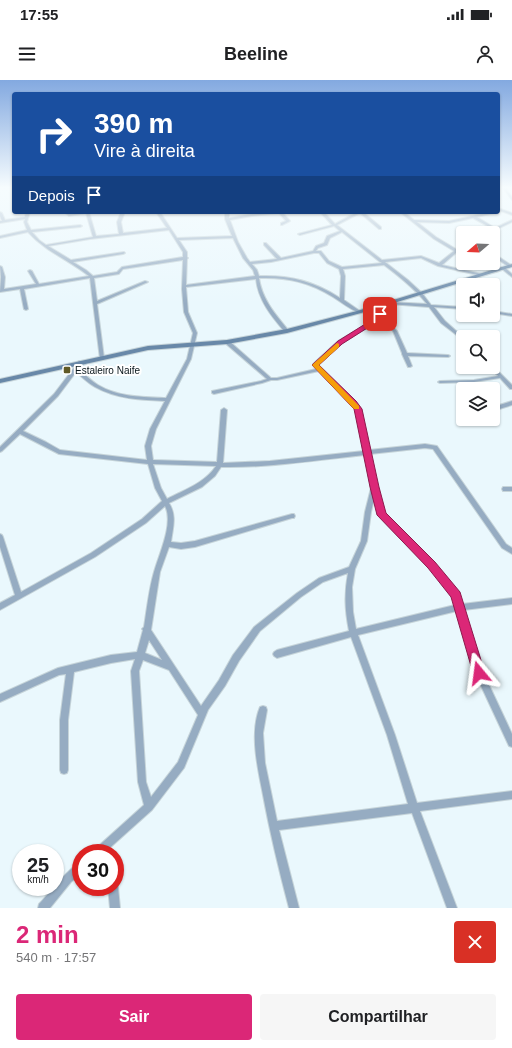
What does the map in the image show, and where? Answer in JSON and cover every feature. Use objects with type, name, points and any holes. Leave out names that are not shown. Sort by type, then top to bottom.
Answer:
[{"type":"street","points":[[27,227],[29,232],[37,241],[72,261],[92,276],[102,358]]},
{"type":"street","points":[[0,237],[75,227]]},
{"type":"street","points":[[92,227],[95,237]]},
{"type":"street","points":[[120,227],[121,234]]},
{"type":"street","points":[[231,227],[245,258],[254,269],[259,288],[275,319],[287,331]]},
{"type":"street","points":[[300,234],[329,227]]},
{"type":"street","points":[[337,227],[386,264],[421,294],[443,322],[456,333]]},
{"type":"street","points":[[420,227],[456,251],[439,265]]},
{"type":"street","points":[[491,227],[495,229],[500,227]]},
{"type":"street","points":[[45,246],[95,237],[170,229],[185,252],[184,286],[186,312],[195,333],[193,344],[189,359],[153,429],[148,446],[150,462],[158,488],[170,510],[171,518],[167,544],[157,572],[136,671],[142,782],[149,807]]},
{"type":"street","points":[[314,252],[315,249],[326,244],[328,237],[343,232]]},
{"type":"street","points":[[176,239],[235,237]]},
{"type":"street","points":[[265,244],[280,259]]},
{"type":"street","points":[[250,263],[320,252],[328,262],[341,268],[386,264]]},
{"type":"street","points":[[72,261],[123,253]]},
{"type":"street","points":[[381,260],[419,257],[439,265],[481,275]]},
{"type":"street","points":[[0,267],[2,277],[1,291],[118,273],[122,268],[186,258]]},
{"type":"street","points":[[500,258],[511,265]]},
{"type":"street","points":[[0,381],[20,378],[81,362],[148,348],[227,342],[287,331],[377,307],[511,265]]},
{"type":"street","points":[[341,268],[343,276],[342,301]]},
{"type":"street","points":[[503,268],[512,276]]},
{"type":"street","points":[[30,270],[38,285]]},
{"type":"street","points":[[184,286],[257,277],[284,278],[308,283],[359,312]]},
{"type":"street","points":[[96,303],[146,282]]},
{"type":"street","points":[[22,288],[26,309]]},
{"type":"street","points":[[390,303],[456,308]]},
{"type":"street","points":[[377,307],[381,317],[395,331],[410,366]]},
{"type":"street","points":[[500,313],[512,315]]},
{"type":"street","points":[[381,317],[340,342],[315,365],[318,370],[344,393],[358,409],[374,487],[382,515],[446,582],[456,595],[479,673],[512,743]]},
{"type":"street","points":[[227,342],[239,354],[270,379]]},
{"type":"street","points":[[404,354],[448,356]]},
{"type":"street","points":[[0,450],[56,395],[81,362]]},
{"type":"street","points":[[76,370],[96,386],[107,391],[127,396],[167,400]]},
{"type":"street","points":[[214,392],[270,379],[277,380],[318,370]]},
{"type":"street","points":[[498,374],[512,388]]},
{"type":"street","points":[[440,382],[474,381],[500,377]]},
{"type":"street","points":[[500,407],[512,403]]},
{"type":"street","points":[[0,607],[93,555],[144,521],[165,502],[200,485],[213,475],[220,464],[224,410]]},
{"type":"street","points":[[19,431],[59,452],[150,462],[220,464],[270,463],[425,446],[435,447],[504,546],[512,551]]},
{"type":"street","points":[[374,487],[368,512],[364,541],[352,569],[349,587],[349,612],[353,633],[391,735],[414,807],[452,908]]},
{"type":"street","points":[[167,544],[181,546],[195,544],[292,516]]},
{"type":"street","points":[[0,537],[19,596]]},
{"type":"street","points":[[112,844],[149,807],[181,765],[202,714],[236,658],[257,629],[321,580],[352,569]]},
{"type":"street","points":[[277,654],[353,633],[460,607],[512,601]]},
{"type":"street","points":[[146,629],[202,714]]},
{"type":"street","points":[[0,698],[58,672],[111,658],[140,655],[170,667]]},
{"type":"street","points":[[64,770],[64,720],[70,669]]},
{"type":"street","points":[[263,710],[259,733],[261,762],[273,826],[294,908]]},
{"type":"street","points":[[273,826],[414,807],[512,796]]},
{"type":"street","points":[[43,908],[72,875]]},
{"type":"street","points":[[114,896],[115,908]]},
{"type":"slow traffic","points":[[337,345],[315,365],[318,370],[344,393],[357,408]]},
{"type":"place","name":"Estaleiro Naife","points":[[67,370]]},
{"type":"route","points":[[380,314],[381,317],[340,342],[315,365],[318,370],[344,393],[358,409],[374,487],[382,515],[431,565],[456,595],[479,673]]}]
